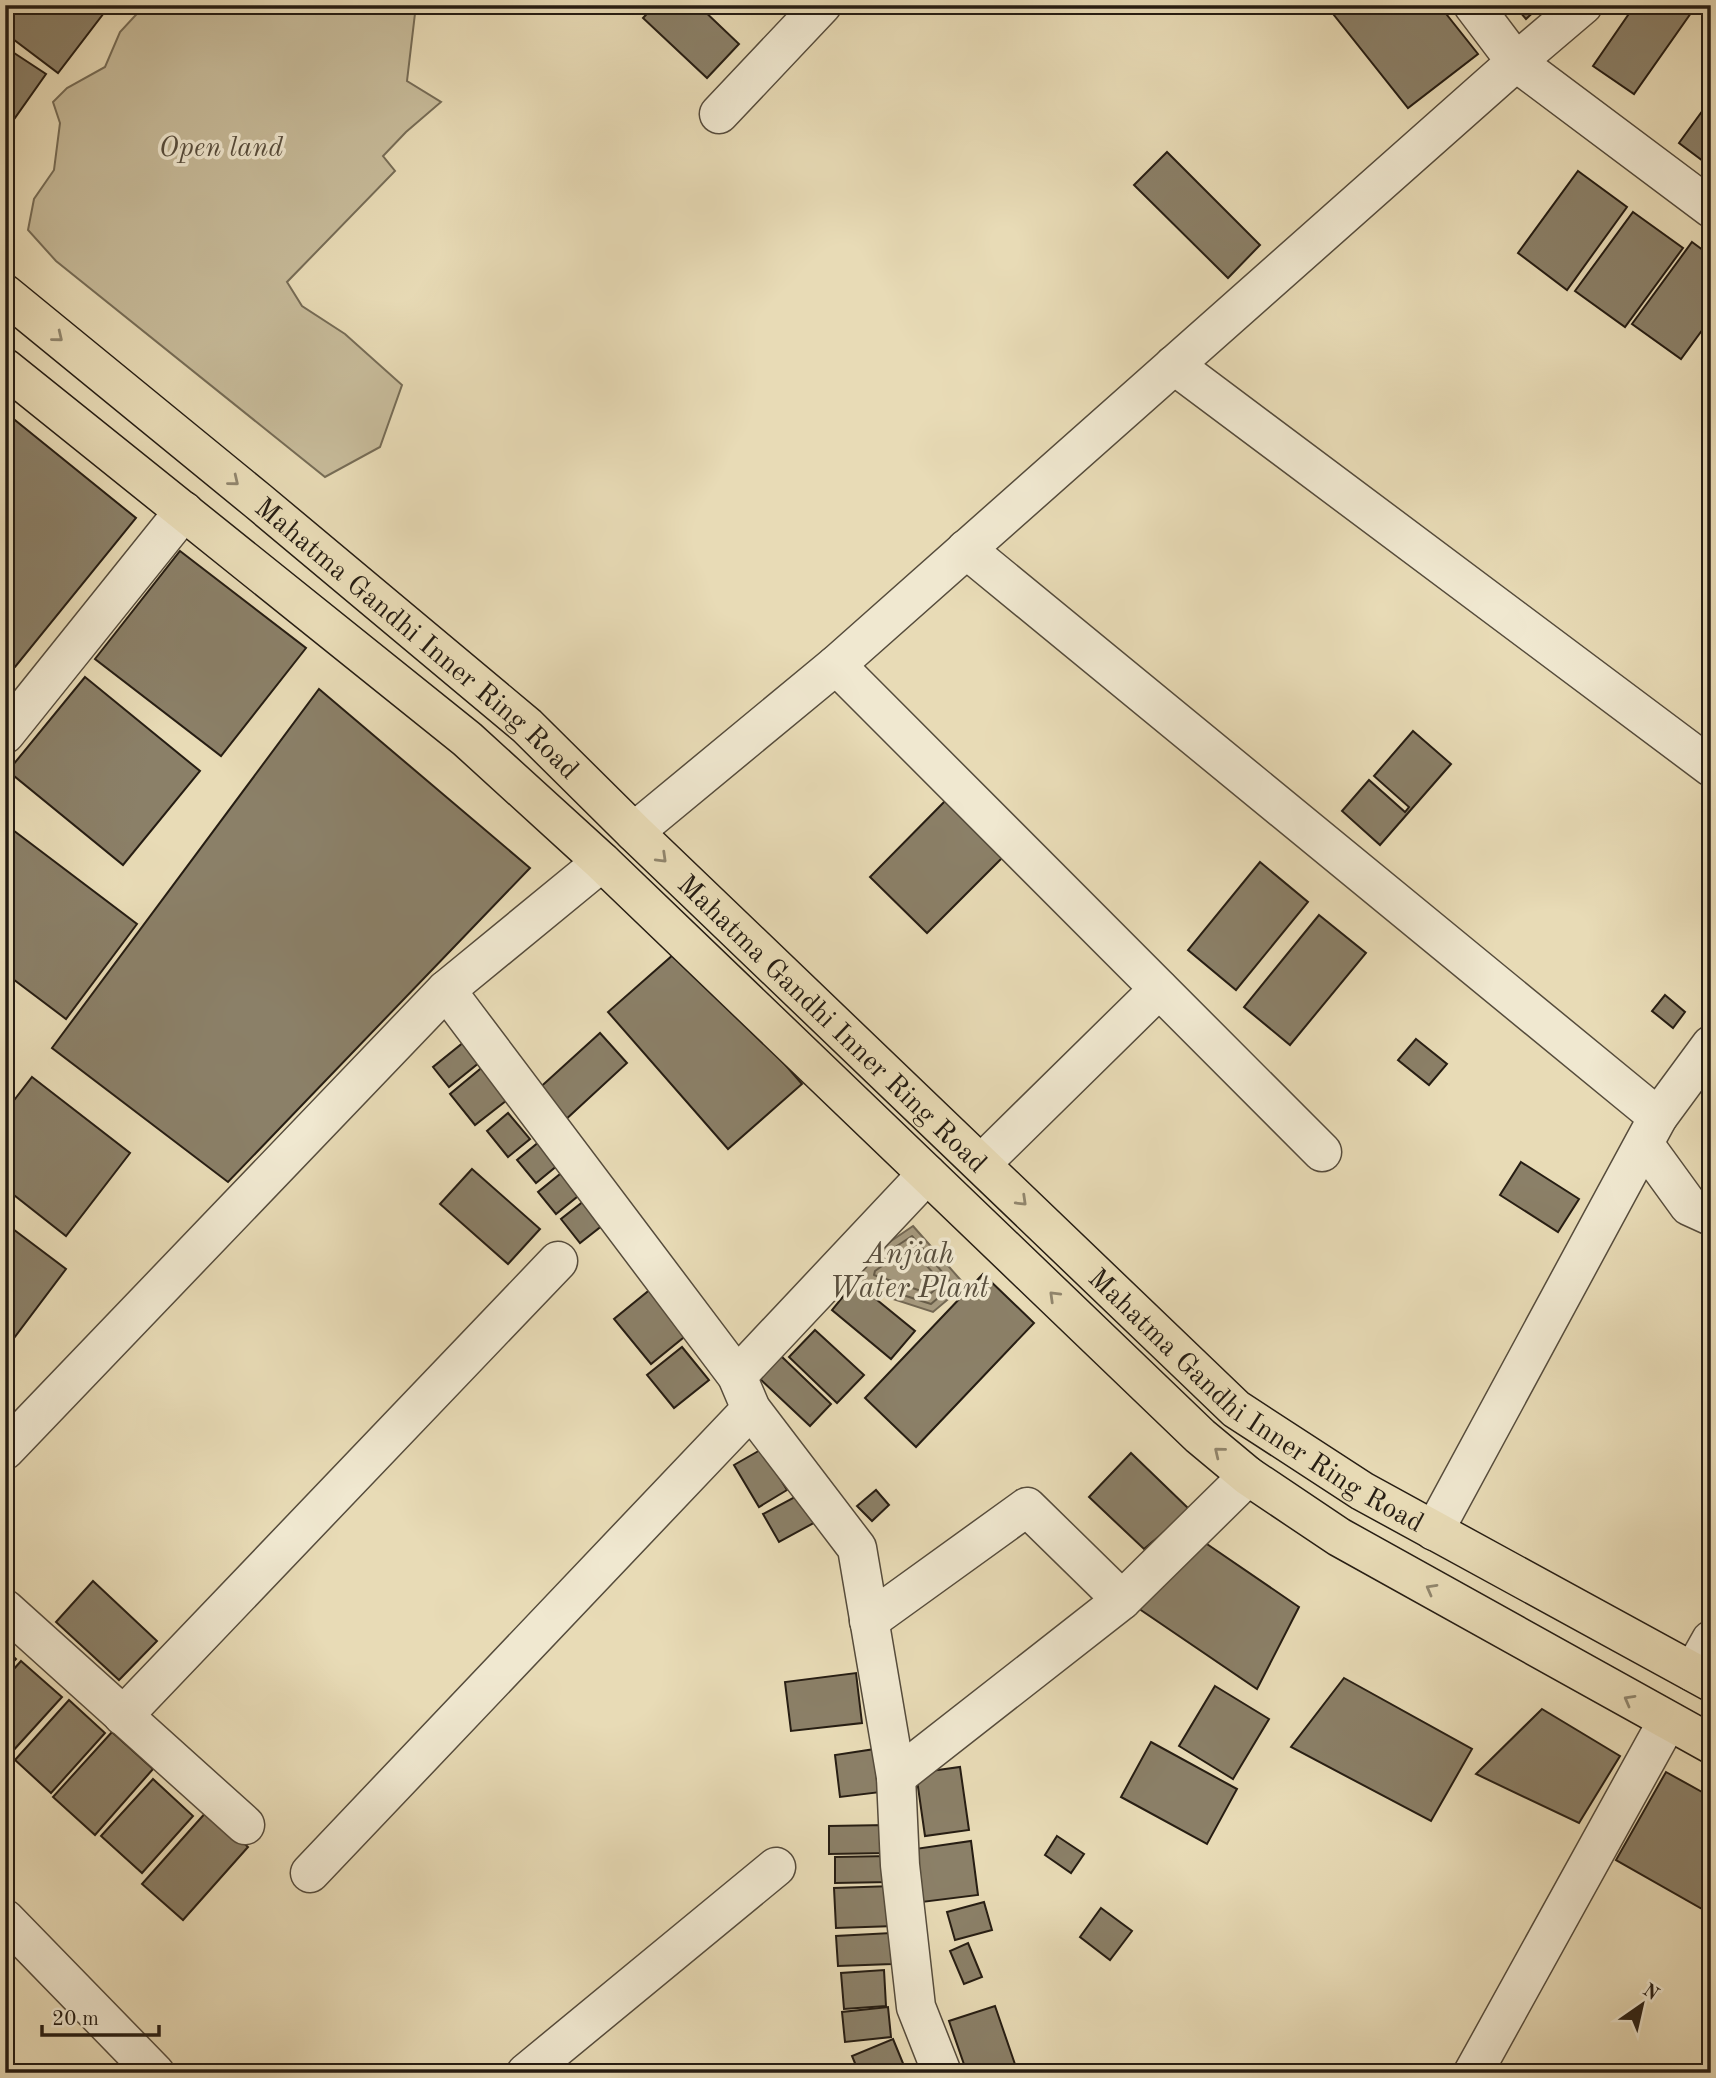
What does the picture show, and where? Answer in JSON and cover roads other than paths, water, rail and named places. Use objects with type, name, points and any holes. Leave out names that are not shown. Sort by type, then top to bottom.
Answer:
[{"type":"main road","name":"Mahatma Gandhi Inner Ring Road","points":[[5,294],[527,726],[634,832],[1237,1409],[1362,1491],[1434,1531],[1705,1664]]},
{"type":"main road","name":"Mahatma Gandhi Inner Ring Road","points":[[5,368],[467,739],[602,862],[1190,1427],[1248,1476],[1339,1537],[1667,1722],[1711,1744]]},
{"type":"street","points":[[719,114],[822,5]]},
{"type":"street","points":[[1473,5],[1516,62],[1711,208]]},
{"type":"street","points":[[634,832],[836,665],[1583,5]]},
{"type":"street","points":[[1174,365],[1711,767]]},
{"type":"street","points":[[8,726],[184,511]]},
{"type":"street","points":[[966,549],[1651,1130],[1689,1206],[1711,1216]]},
{"type":"street","points":[[836,665],[1322,1152]]},
{"type":"street","points":[[5,1450],[446,990],[602,862]]},
{"type":"street","points":[[982,1163],[1159,989]]},
{"type":"street","points":[[446,990],[858,1548],[895,1777],[900,1866],[916,2007],[942,2073]]},
{"type":"street","points":[[1434,1531],[1651,1130],[1711,1045]]},
{"type":"street","points":[[310,1873],[744,1392],[927,1174]]},
{"type":"street","points":[[123,1716],[558,1261]]},
{"type":"street","points":[[895,1777],[1122,1600],[1248,1476]]},
{"type":"street","points":[[869,1621],[1027,1507],[1122,1600]]},
{"type":"street","points":[[5,1609],[245,1825]]},
{"type":"street","points":[[1473,2073],[1667,1722]]},
{"type":"street","points":[[526,2073],[776,1867]]},
{"type":"street","points":[[5,1919],[155,2073]]},
{"type":"water","name":"Anjiah Water Plant","points":[[913,1226],[965,1285],[933,1312],[834,1280]]},
{"type":"park label","name":"Open land","points":[[221,146]]}]
